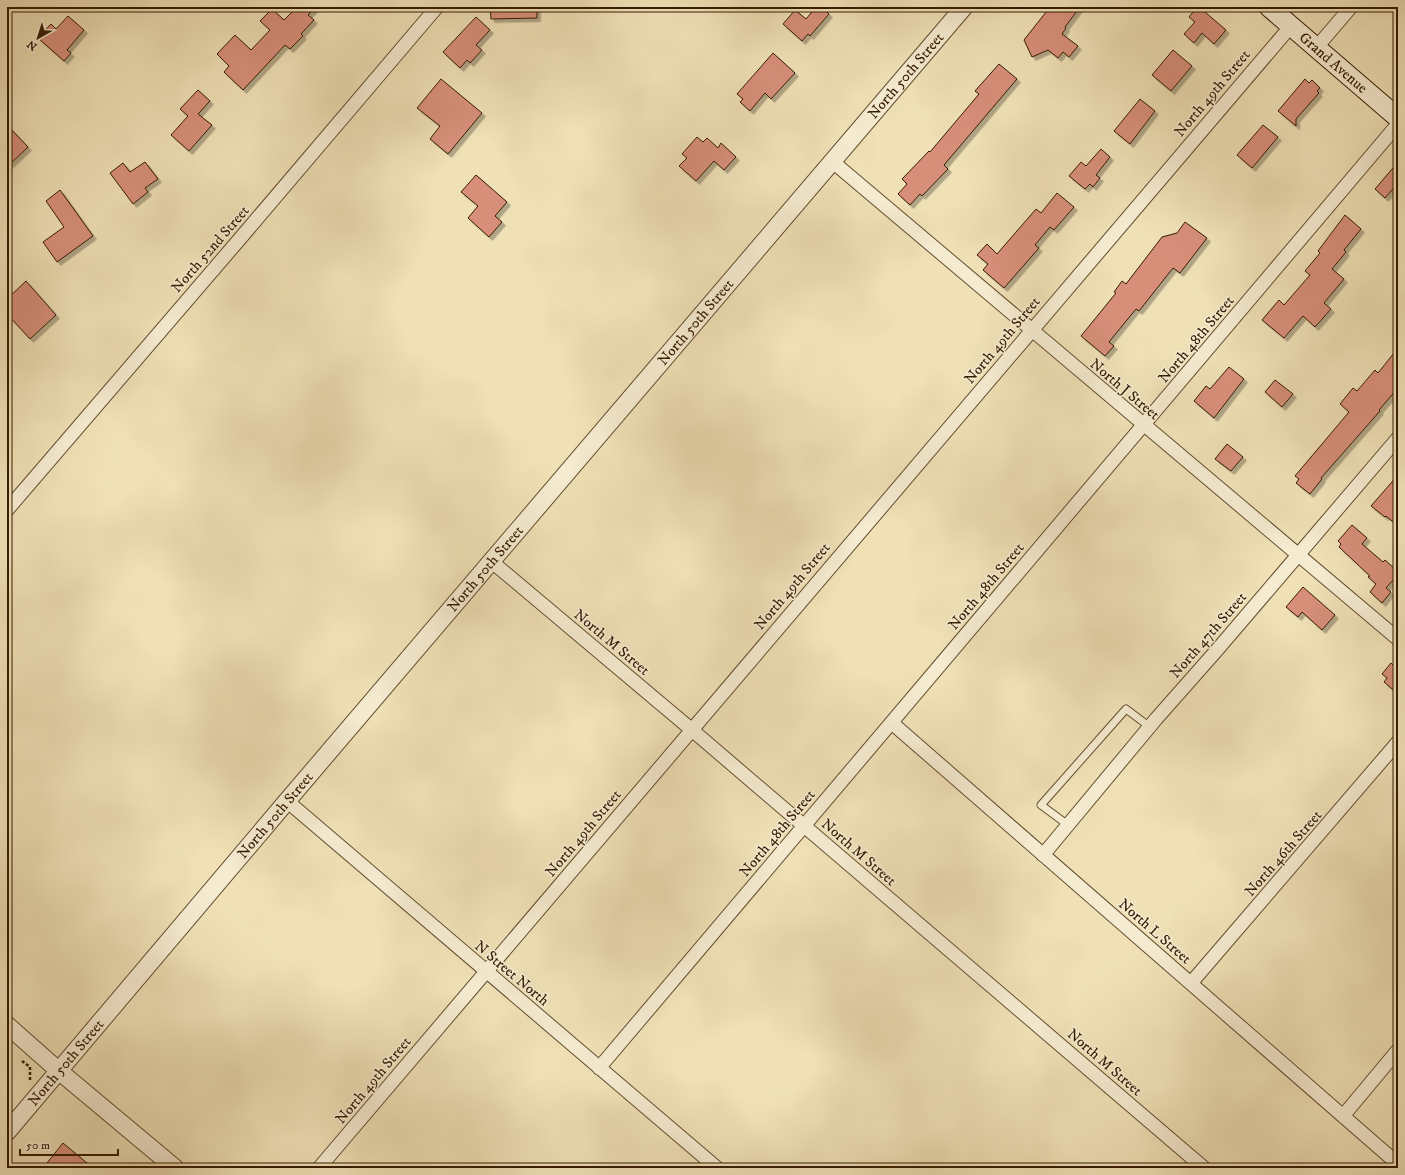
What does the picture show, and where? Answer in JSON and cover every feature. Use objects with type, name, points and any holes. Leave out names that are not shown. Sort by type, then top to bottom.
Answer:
[{"type":"main road","name":"Grand Avenue","points":[[1269,7],[1398,118]]},
{"type":"street","name":"North 52nd Street","points":[[7,510],[437,7]]},
{"type":"street","name":"North 50th Street","points":[[7,1132],[491,561],[964,7]]},
{"type":"street","points":[[1316,48],[1351,7]]},
{"type":"street","name":"North 49th Street","points":[[319,1168],[1291,26]]},
{"type":"street","name":"North 48th Street","points":[[599,1068],[1398,124]]},
{"type":"street","name":"North J Street","points":[[833,162],[1398,640]]},
{"type":"street","name":"North 47th Street","points":[[1043,854],[1398,438]]},
{"type":"street","name":"North M Street","points":[[491,561],[692,730],[1204,1168]]},
{"type":"street","name":"North L Street","points":[[892,723],[1398,1164]]},
{"type":"street","name":"North 46th Street","points":[[1191,983],[1398,742]]},
{"type":"street","name":"N Street North","points":[[287,801],[717,1168]]},
{"type":"street","points":[[7,1025],[59,1071],[175,1168]]},
{"type":"street","points":[[1343,1116],[1398,1050]]},
{"type":"lane","points":[[1068,825],[1041,805],[1126,709],[1150,727]]},
{"type":"path","points":[[22,1061],[30,1067],[30,1080]]},
{"type":"building","points":[[297,7],[316,7],[308,15],[314,20],[301,34],[303,36],[290,49],[285,45],[243,90],[224,72],[229,66],[217,54],[235,35],[251,50],[270,30],[260,21],[272,9],[284,20]]},
{"type":"building","points":[[490,7],[537,7],[537,18],[491,19]]},
{"type":"building","points":[[816,7],[822,7],[829,14],[810,36],[808,34],[802,41],[783,24],[795,10],[806,19]]},
{"type":"building","points":[[1050,7],[1080,7],[1065,27],[1066,28],[1062,34],[1078,46],[1069,57],[1063,52],[1058,58],[1048,50],[1032,57],[1024,40]]},
{"type":"building","points":[[1197,7],[1199,7],[1226,30],[1214,44],[1202,33],[1194,43],[1184,34],[1195,22],[1189,17]]},
{"type":"building","points":[[68,16],[84,30],[67,50],[71,53],[64,61],[38,38],[51,24],[56,29]]},
{"type":"building","points":[[476,17],[490,30],[476,45],[482,50],[470,63],[467,60],[460,68],[443,52]]},
{"type":"building","points":[[1173,50],[1192,66],[1171,91],[1152,75]]},
{"type":"building","points":[[773,53],[795,73],[771,99],[765,93],[750,111],[740,102],[743,99],[737,94]]},
{"type":"building","points":[[999,64],[1017,79],[944,165],[948,169],[922,196],[920,194],[910,205],[898,194],[907,184],[902,179],[929,151],[930,152],[979,94],[975,91]]},
{"type":"building","points":[[441,79],[482,113],[448,154],[430,139],[440,126],[417,108]]},
{"type":"building","points":[[1305,79],[1309,83],[1312,80],[1320,88],[1317,91],[1319,93],[1296,119],[1296,126],[1278,111]]},
{"type":"building","points":[[198,90],[210,101],[198,114],[212,125],[189,151],[171,135],[188,116],[180,109]]},
{"type":"building","points":[[1140,99],[1155,111],[1130,144],[1114,131]]},
{"type":"building","points":[[7,125],[28,147],[7,167]]},
{"type":"building","points":[[1263,125],[1278,137],[1252,168],[1237,155]]},
{"type":"building","points":[[697,137],[703,142],[707,138],[718,148],[721,143],[736,157],[724,170],[714,161],[696,181],[679,166],[687,158],[682,154]]},
{"type":"building","points":[[1101,149],[1110,157],[1096,175],[1100,178],[1093,187],[1090,184],[1085,189],[1069,176],[1081,162],[1086,166]]},
{"type":"building","points":[[145,162],[158,179],[145,188],[148,192],[133,204],[110,173],[123,163],[130,172]]},
{"type":"building","points":[[1398,162],[1398,183],[1385,198],[1375,189]]},
{"type":"building","points":[[476,175],[507,202],[495,216],[502,222],[489,237],[468,218],[478,206],[461,192]]},
{"type":"building","points":[[60,190],[93,236],[57,262],[43,242],[64,227],[46,201]]},
{"type":"building","points":[[1057,193],[1074,207],[1054,230],[1050,227],[1035,245],[1039,248],[1004,288],[983,270],[988,264],[977,255],[987,244],[997,254],[1036,209],[1041,213]]},
{"type":"building","points":[[1345,215],[1361,229],[1344,250],[1346,252],[1332,269],[1344,279],[1324,303],[1331,309],[1315,327],[1303,316],[1284,338],[1262,320],[1279,300],[1284,305],[1310,275],[1305,271],[1320,253],[1318,251]]},
{"type":"building","points":[[1185,222],[1207,238],[1180,273],[1173,268],[1139,311],[1136,309],[1109,342],[1114,346],[1105,356],[1081,336],[1116,293],[1114,292],[1122,281],[1126,284],[1162,237],[1177,233]]},
{"type":"building","points":[[26,281],[56,315],[30,339],[7,314],[7,299]]},
{"type":"building","points":[[1398,348],[1398,388],[1379,410],[1380,411],[1321,478],[1322,479],[1310,494],[1296,483],[1299,479],[1295,476],[1349,412],[1340,404],[1353,388],[1357,391],[1375,370],[1378,373]]},
{"type":"building","points":[[1229,367],[1244,379],[1214,418],[1194,401],[1206,386],[1210,389]]},
{"type":"building","points":[[1275,380],[1293,394],[1282,407],[1265,392]]},
{"type":"building","points":[[1227,444],[1243,457],[1231,471],[1215,459]]},
{"type":"building","points":[[1398,475],[1398,526],[1371,506]]},
{"type":"building","points":[[1352,525],[1367,538],[1362,544],[1383,562],[1385,560],[1395,569],[1393,575],[1396,577],[1386,588],[1391,592],[1382,603],[1370,592],[1376,584],[1368,577],[1370,576],[1339,547],[1341,544],[1338,541]]},
{"type":"building","points":[[1303,587],[1335,615],[1322,630],[1302,612],[1298,617],[1286,607]]},
{"type":"building","points":[[1391,663],[1396,668],[1398,666],[1398,694],[1384,682],[1387,678],[1382,674]]},
{"type":"building","points":[[63,1143],[93,1168],[43,1168]]}]
